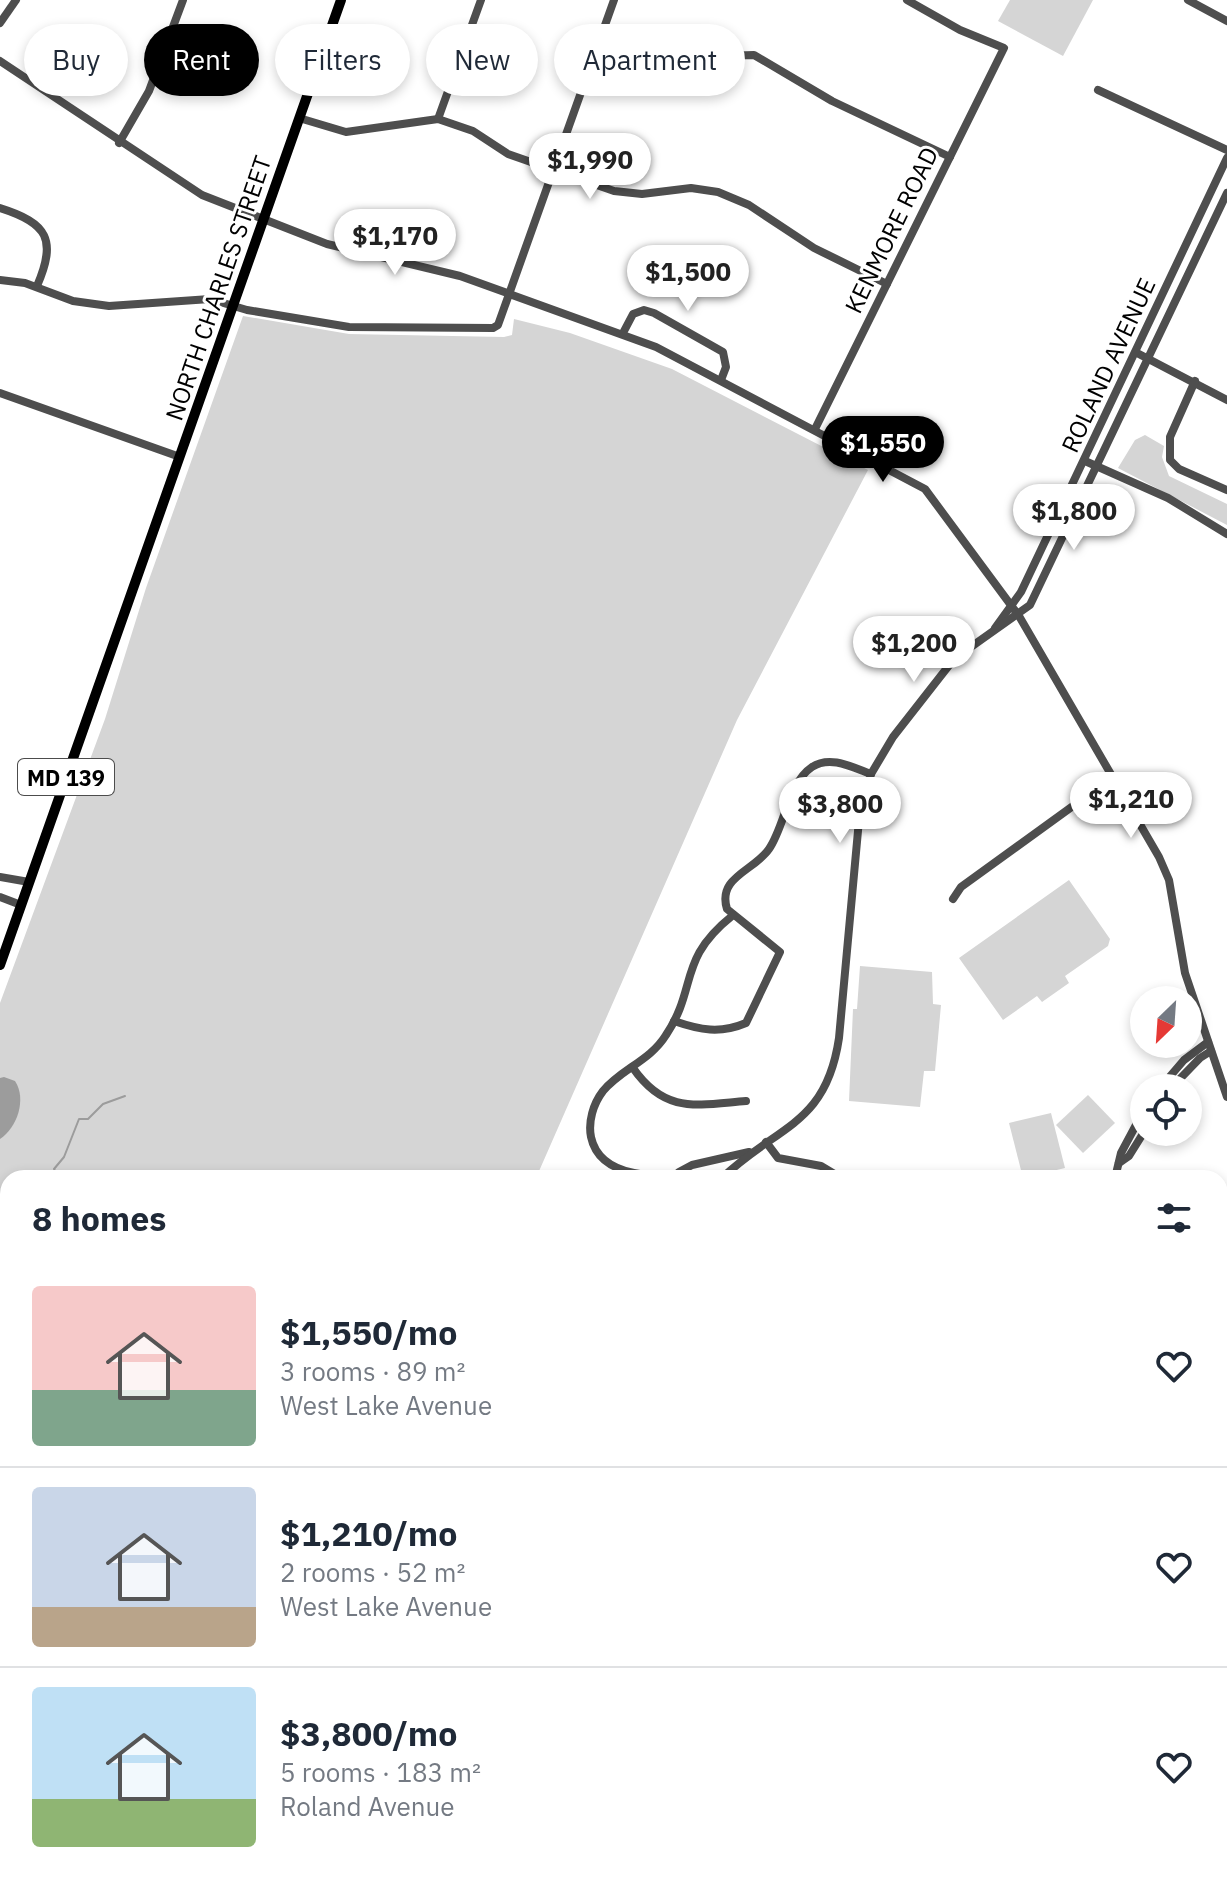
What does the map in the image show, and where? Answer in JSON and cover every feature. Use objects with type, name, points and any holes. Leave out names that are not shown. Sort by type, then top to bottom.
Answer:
[{"type":"main road","name":"NORTH CHARLES STREET","points":[[29,882],[341,0]]},
{"type":"main road","name":"MD 139","points":[[0,965],[29,882]]},
{"type":"street","points":[[0,23],[16,0]]},
{"type":"street","points":[[119,143],[149,91],[183,0]]},
{"type":"street","points":[[438,119],[481,0]]},
{"type":"street","points":[[606,24],[614,0]]},
{"type":"street","name":"KENMORE ROAD","points":[[815,429],[1004,48],[960,30],[907,0]]},
{"type":"street","points":[[1188,0],[1227,21]]},
{"type":"street","points":[[745,55],[754,55],[863,117],[950,157]]},
{"type":"street","points":[[0,61],[119,143],[202,195],[263,221],[347,250],[446,272],[623,333],[721,380],[925,489],[1019,616],[1169,880],[1185,973],[1227,1097]]},
{"type":"street","points":[[1098,90],[1227,150]]},
{"type":"street","points":[[0,280],[37,286],[73,301],[109,306],[210,299],[349,327],[485,329],[498,325],[580,96]]},
{"type":"street","points":[[299,118],[346,132],[438,119],[473,131],[508,154],[621,193],[642,194],[691,188],[725,194],[749,205],[814,248],[887,284]]},
{"type":"street","name":"ROLAND AVENUE","points":[[750,1152],[808,1113],[824,1089],[835,1063],[859,820],[871,774],[893,737],[954,659],[995,628],[1011,605],[1085,461],[1227,158]]},
{"type":"street","name":"ROLAND AVENUE","points":[[995,628],[1019,616],[1030,605],[1227,193]]},
{"type":"street","points":[[0,208],[32,220],[45,236],[47,263],[37,286]]},
{"type":"street","points":[[623,333],[633,314],[644,310],[654,313],[723,352],[726,367],[721,380]]},
{"type":"street","points":[[1137,353],[1227,400]]},
{"type":"street","points":[[1195,381],[1170,437],[1170,460],[1179,469],[1227,490]]},
{"type":"street","points":[[0,393],[180,457]]},
{"type":"street","points":[[1085,461],[1168,498],[1227,534]]},
{"type":"street","points":[[674,1021],[723,1031],[746,1023],[780,952],[732,916],[724,895],[736,877],[767,852],[800,781],[812,767],[832,762],[871,774]]},
{"type":"street","points":[[953,899],[961,887],[1113,777]]},
{"type":"street","points":[[0,877],[29,882]]},
{"type":"street","points":[[0,897],[21,905]]},
{"type":"street","points":[[617,1170],[598,1155],[591,1139],[592,1112],[600,1094],[657,1048],[674,1021],[695,957],[708,938],[732,916]]},
{"type":"street","points":[[1172,1074],[1184,1060],[1209,1047]]},
{"type":"street","points":[[1185,1074],[1209,1047]]},
{"type":"street","points":[[633,1068],[649,1089],[668,1101],[701,1105],[746,1101]]},
{"type":"street","points":[[1117,1170],[1121,1153],[1130,1136]]},
{"type":"street","points":[[766,1142],[778,1158],[828,1170]]},
{"type":"street","points":[[1119,1163],[1136,1146]]},
{"type":"street","points":[[683,1170],[692,1165],[707,1165],[750,1152]]},
{"type":"street","points":[[730,1170],[750,1152]]},
{"type":"shaded area","points":[[1010,0],[1093,0],[1063,56],[998,21]]},
{"type":"shaded area","points":[[243,316],[349,334],[504,337],[512,335],[514,319],[570,333],[672,369],[868,470],[737,720],[540,1170],[0,1170],[0,1003],[105,719],[146,588]]},
{"type":"shaded area","points":[[1145,435],[1164,446],[1162,457],[1169,476],[1227,504],[1227,525],[1118,468],[1135,440]]},
{"type":"shaded area","points":[[1069,880],[1110,939],[1108,946],[1065,976],[1069,983],[1042,1002],[1037,996],[1003,1020],[959,958]]},
{"type":"shaded area","points":[[860,966],[932,972],[933,1004],[941,1005],[935,1071],[924,1071],[920,1107],[849,1101],[853,1009],[857,1009]]},
{"type":"shaded area","points":[[0,1078],[15,1081],[20,1104],[11,1128],[0,1139]]},
{"type":"shaded area","points":[[1088,1095],[1115,1123],[1083,1153],[1056,1125]]},
{"type":"shaded area","points":[[1051,1113],[1065,1168],[1021,1170],[1009,1123]]},
{"type":"waterway","points":[[55,1170],[64,1157],[79,1119],[88,1119],[103,1104],[125,1096]]}]
